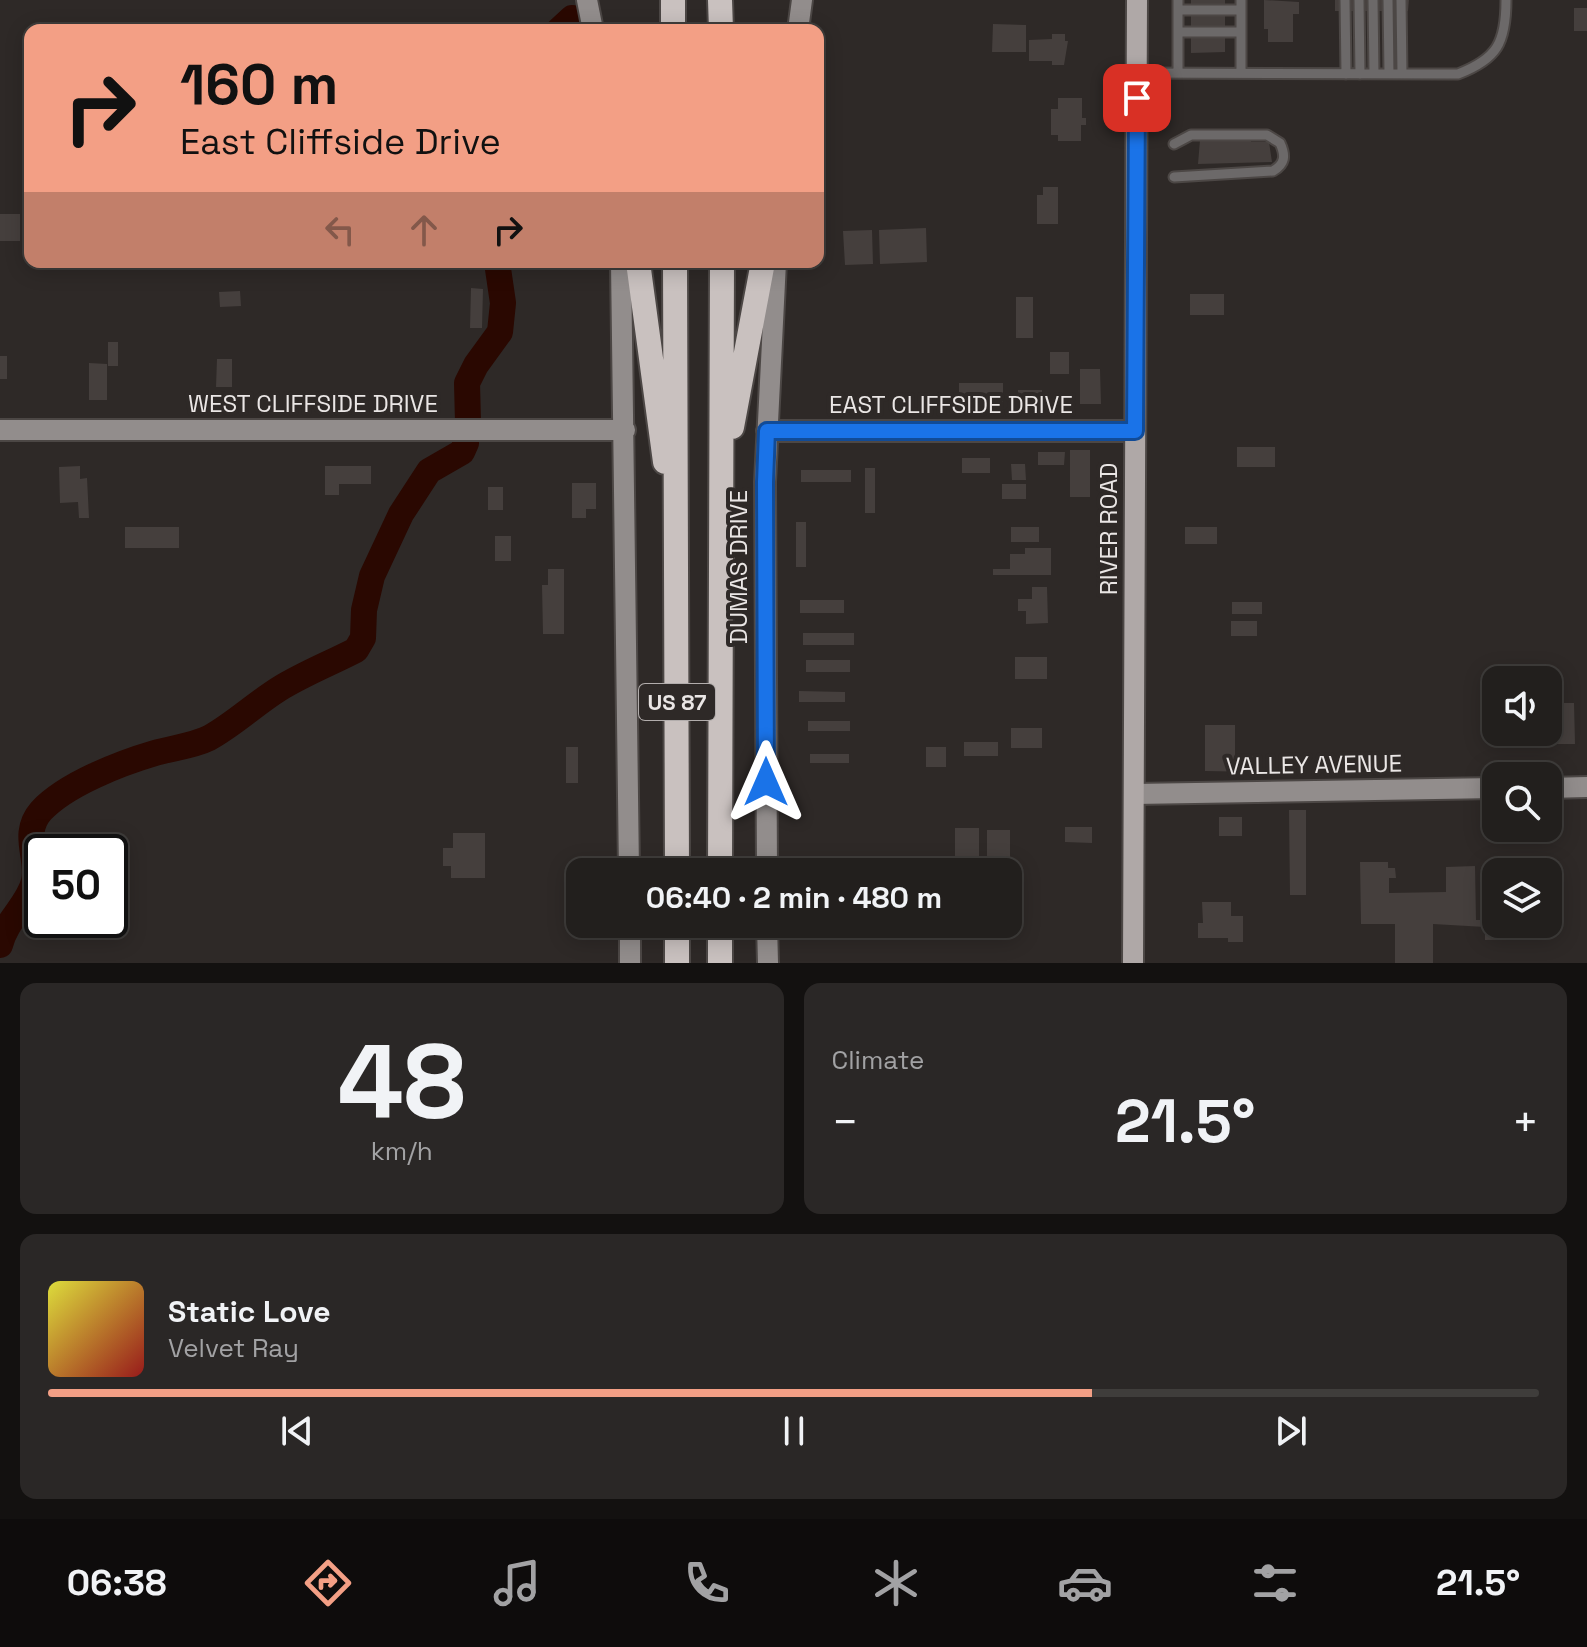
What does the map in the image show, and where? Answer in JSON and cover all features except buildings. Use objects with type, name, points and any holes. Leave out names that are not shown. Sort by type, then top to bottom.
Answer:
[{"type":"highway","points":[[673,0],[673,24]]},
{"type":"highway","points":[[720,0],[721,24]]},
{"type":"highway","points":[[639,268],[658,423],[676,531]]},
{"type":"highway","name":"US 87","points":[[675,268],[677,858]]},
{"type":"highway","name":"US 87","points":[[720,858],[722,268]]},
{"type":"highway","points":[[721,485],[762,268]]},
{"type":"highway","points":[[677,938],[677,959]]},
{"type":"highway","points":[[720,938],[720,963]]},
{"type":"main road","points":[[587,0],[592,24]]},
{"type":"main road","points":[[799,24],[802,0]]},
{"type":"main road","name":"RIVER ROAD","points":[[1133,963],[1137,0]]},
{"type":"main road","points":[[621,268],[629,858]]},
{"type":"main road","name":"DUMAS DRIVE","points":[[767,858],[765,482],[776,268]]},
{"type":"main road","name":"WEST CLIFFSIDE DRIVE","points":[[0,430],[625,430]]},
{"type":"main road","name":"EAST CLIFFSIDE DRIVE","points":[[767,431],[1135,431]]},
{"type":"main road","points":[[1562,788],[1587,787]]},
{"type":"main road","name":"VALLEY AVENUE","points":[[1134,794],[1482,788]]},
{"type":"main road","points":[[630,938],[630,963]]},
{"type":"main road","points":[[767,938],[768,963]]},
{"type":"lane","points":[[1345,0],[1346,74]]},
{"type":"lane","points":[[1359,0],[1360,74]]},
{"type":"lane","points":[[1373,0],[1374,74]]},
{"type":"lane","points":[[1388,0],[1389,74]]},
{"type":"lane","points":[[1401,0],[1402,74]]},
{"type":"lane","points":[[1137,73],[1458,74],[1485,63],[1500,44],[1506,23],[1506,0]]},
{"type":"lane","points":[[1178,73],[1178,5],[1241,5],[1241,73]]},
{"type":"lane","points":[[1178,32],[1241,32]]},
{"type":"lane","points":[[1174,144],[1191,135],[1267,135],[1280,143],[1284,160],[1281,167],[1273,171],[1174,177]]},
{"type":"waterway","points":[[566,24],[572,18]]},
{"type":"waterway","points":[[468,422],[467,383],[500,332],[503,303],[498,268]]},
{"type":"waterway","points":[[0,945],[34,881],[31,837],[41,811],[79,783],[111,769],[209,738],[279,689],[356,650],[363,638],[364,610],[372,576],[401,514],[429,471],[462,452],[466,443]]},
{"type":"route","points":[[766,782],[767,431],[1135,431],[1137,98]]}]
